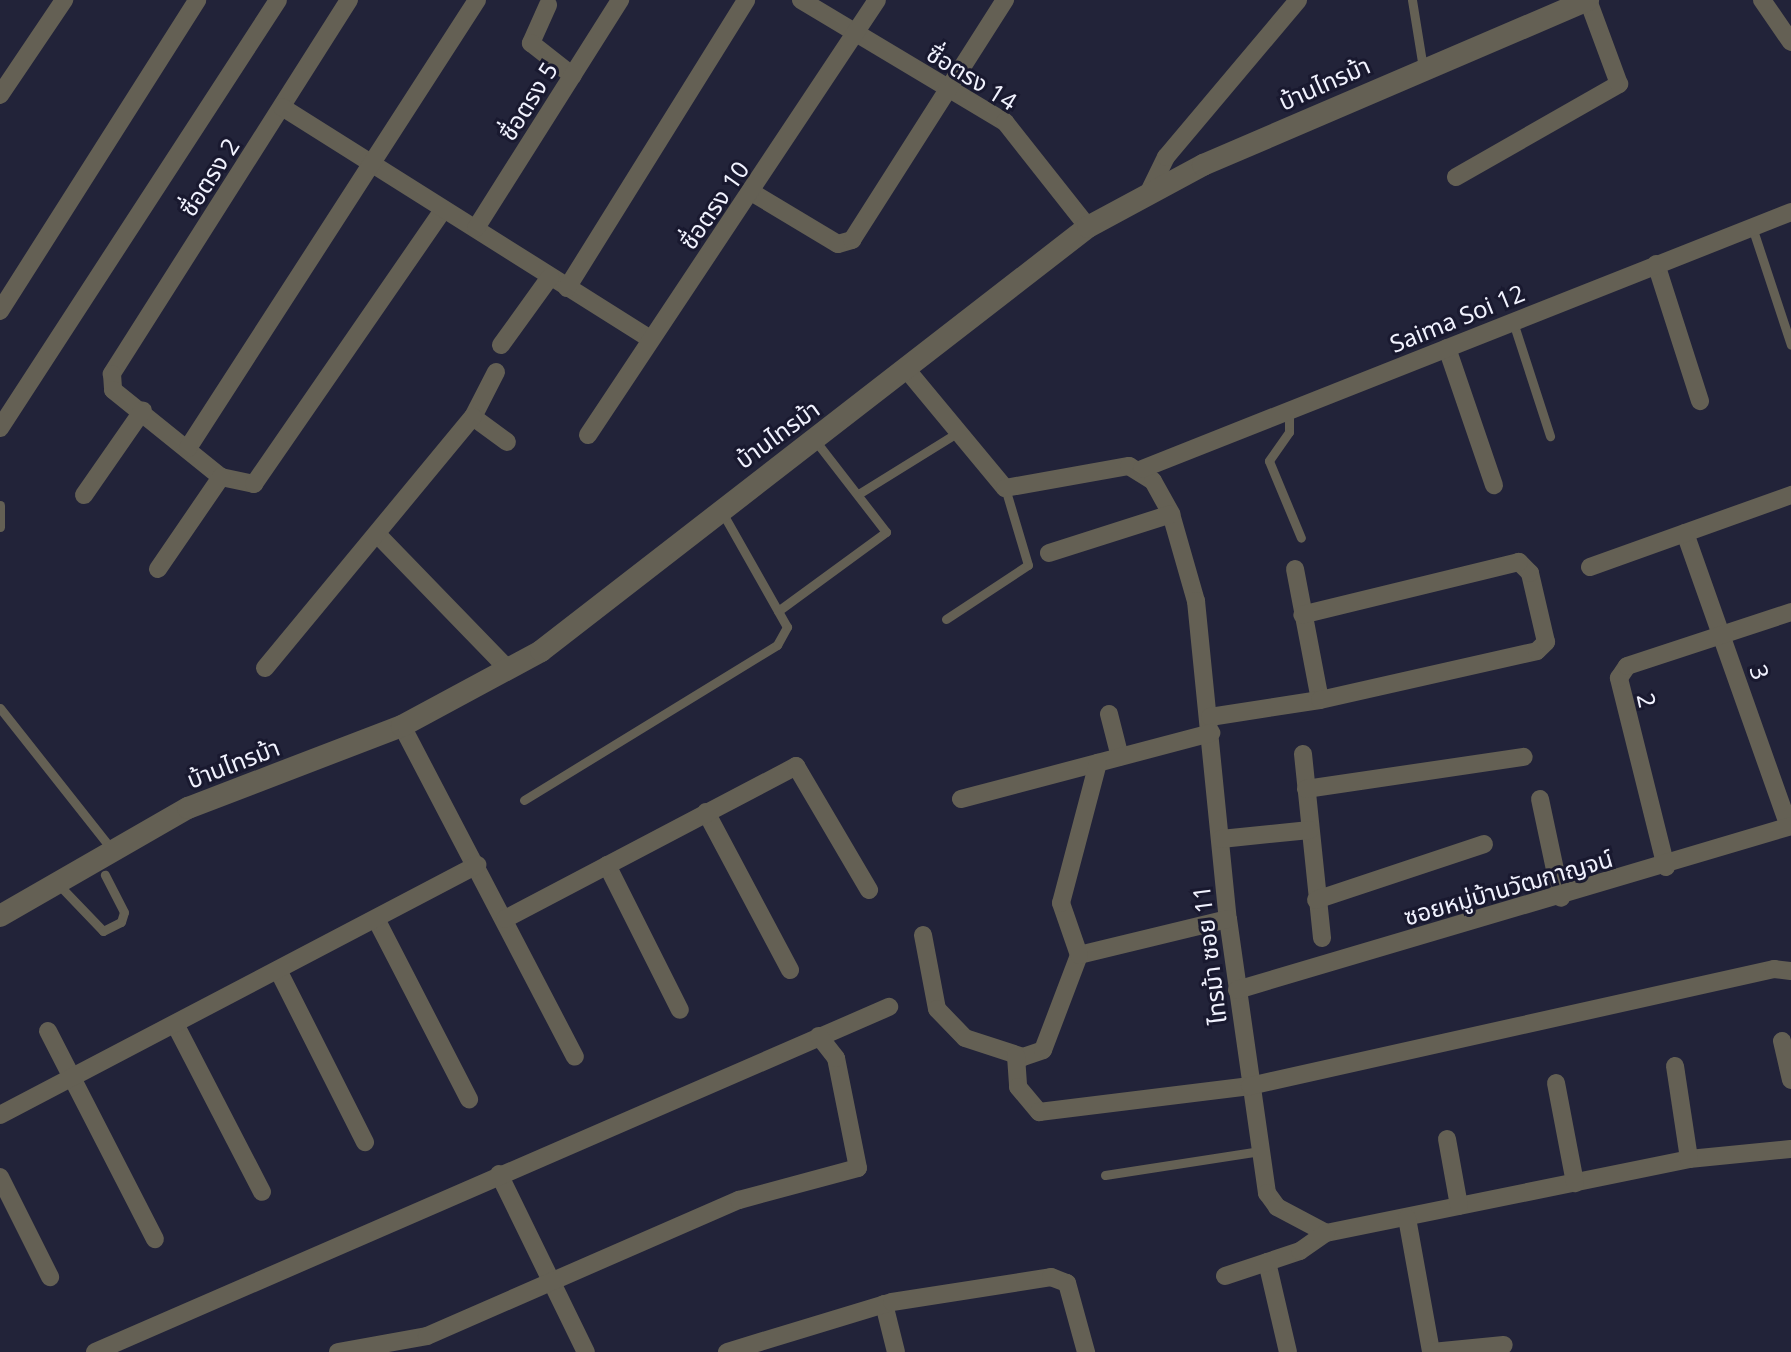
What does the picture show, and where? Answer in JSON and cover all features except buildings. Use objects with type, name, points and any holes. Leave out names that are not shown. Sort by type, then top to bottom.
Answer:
[{"type":"street","points":[[0,95],[64,0]]},
{"type":"street","points":[[0,311],[197,0]]},
{"type":"street","points":[[0,428],[278,0]]},
{"type":"street","name":"ซื่อตรง 2","points":[[143,410],[110,381],[349,0]]},
{"type":"street","points":[[188,448],[477,0]]},
{"type":"street","name":"ซื่อตรง 5","points":[[476,228],[620,0]]},
{"type":"street","points":[[567,288],[746,0]]},
{"type":"street","name":"ซื่อตรง 14","points":[[801,0],[1005,122],[1088,227]]},
{"type":"street","name":"ซื่อตรง 10","points":[[588,435],[650,339],[753,193],[877,0]]},
{"type":"street","points":[[753,193],[838,244],[852,240],[1005,0]]},
{"type":"street","points":[[1148,194],[1166,157],[1298,0]]},
{"type":"street","points":[[1456,177],[1619,84],[1588,0]]},
{"type":"street","name":"บ้านไทรม้า","points":[[0,916],[56,881],[188,808],[402,726],[508,669],[907,370],[1088,227],[1148,194],[1423,68],[1588,0]]},
{"type":"street","points":[[1762,0],[1791,42]]},
{"type":"street","points":[[548,5],[531,43],[573,76]]},
{"type":"street","points":[[282,107],[650,339]]},
{"type":"street","points":[[84,495],[143,410],[221,477],[242,484],[258,480],[443,210]]},
{"type":"street","name":"Saima Soi 12","points":[[1142,469],[1791,212]]},
{"type":"street","points":[[1656,264],[1700,401]]},
{"type":"street","points":[[501,345],[550,277]]},
{"type":"street","points":[[1447,348],[1494,485]]},
{"type":"street","points":[[907,370],[955,434],[1005,488],[1105,467],[1142,469]]},
{"type":"street","points":[[265,668],[473,417],[496,372]]},
{"type":"street","points":[[473,417],[507,442]]},
{"type":"street","name":"ไทรม้า ซอย 11","points":[[1142,469],[1171,514],[1196,601],[1211,725],[1228,919],[1260,1151],[1277,1207],[1326,1233]]},
{"type":"street","points":[[158,569],[221,477]]},
{"type":"street","points":[[1590,567],[1791,495]]},
{"type":"street","points":[[1049,553],[1171,514]]},
{"type":"street","name":"3","points":[[1685,533],[1790,826]]},
{"type":"street","points":[[378,535],[508,669]]},
{"type":"street","points":[[961,799],[1120,757],[1211,725],[1537,651],[1546,642],[1530,573],[1519,562],[1302,615]]},
{"type":"street","points":[[1295,569],[1320,700]]},
{"type":"street","name":"2","points":[[1666,867],[1619,678],[1627,666],[1791,612]]},
{"type":"street","points":[[1109,714],[1120,757]]},
{"type":"street","points":[[402,726],[575,1057]]},
{"type":"street","points":[[1303,754],[1322,938]]},
{"type":"street","points":[[1306,789],[1524,757]]},
{"type":"street","points":[[923,935],[937,1009],[965,1038],[1016,1056],[1043,1050],[1079,955],[1061,903],[1098,763]]},
{"type":"street","points":[[505,919],[706,812],[801,766],[869,890]]},
{"type":"street","points":[[1540,799],[1561,898]]},
{"type":"street","points":[[706,812],[790,970]]},
{"type":"street","name":"ซอยหมู่บ้านวัฒกาญจน์","points":[[1237,990],[1666,867],[1790,826]]},
{"type":"street","points":[[1221,839],[1310,830]]},
{"type":"street","points":[[1316,900],[1484,844]]},
{"type":"street","points":[[0,1115],[477,865]]},
{"type":"street","points":[[607,865],[680,1010]]},
{"type":"street","points":[[376,919],[469,1099]]},
{"type":"street","points":[[1079,955],[1228,919]]},
{"type":"street","points":[[1016,1056],[1018,1087],[1039,1112],[1250,1086],[1774,969],[1791,971]]},
{"type":"street","points":[[278,970],[365,1142]]},
{"type":"street","points":[[95,1352],[889,1007]]},
{"type":"street","points":[[175,1024],[262,1192]]},
{"type":"street","points":[[48,1031],[155,1239]]},
{"type":"street","points":[[338,1352],[427,1336],[553,1284],[739,1200],[858,1168],[836,1058],[819,1036]]},
{"type":"street","points":[[1782,1041],[1791,1080]]},
{"type":"street","points":[[1675,1066],[1689,1159]]},
{"type":"street","points":[[1556,1083],[1575,1183]]},
{"type":"street","points":[[1447,1139],[1459,1206]]},
{"type":"street","points":[[1225,1276],[1267,1262],[1326,1233],[1689,1159],[1791,1149]]},
{"type":"street","points":[[499,1174],[586,1352]]},
{"type":"street","points":[[0,1177],[50,1277]]},
{"type":"street","points":[[1407,1218],[1432,1352],[1504,1345]]},
{"type":"street","points":[[1267,1262],[1288,1352]]},
{"type":"street","points":[[727,1352],[777,1345],[884,1304],[1060,1277],[1086,1352]]},
{"type":"street","points":[[884,1304],[896,1352]]},
{"type":"lane","points":[[1412,0],[1423,68]]},
{"type":"lane","points":[[1752,226],[1791,345]]},
{"type":"lane","points":[[1513,322],[1550,436]]},
{"type":"lane","points":[[1289,411],[1289,432],[1273,445],[1269,461],[1301,538]]},
{"type":"lane","points":[[860,493],[955,434]]},
{"type":"lane","points":[[778,611],[882,541],[886,525],[814,439]]},
{"type":"lane","points":[[946,619],[1028,565],[1005,488]]},
{"type":"lane","points":[[0,505],[0,527]]},
{"type":"lane","points":[[524,800],[777,645],[787,627],[720,509]]},
{"type":"lane","points":[[0,708],[113,851]]},
{"type":"lane","points":[[56,881],[103,931],[124,912],[105,875]]},
{"type":"lane","points":[[1105,1175],[1260,1151]]}]
